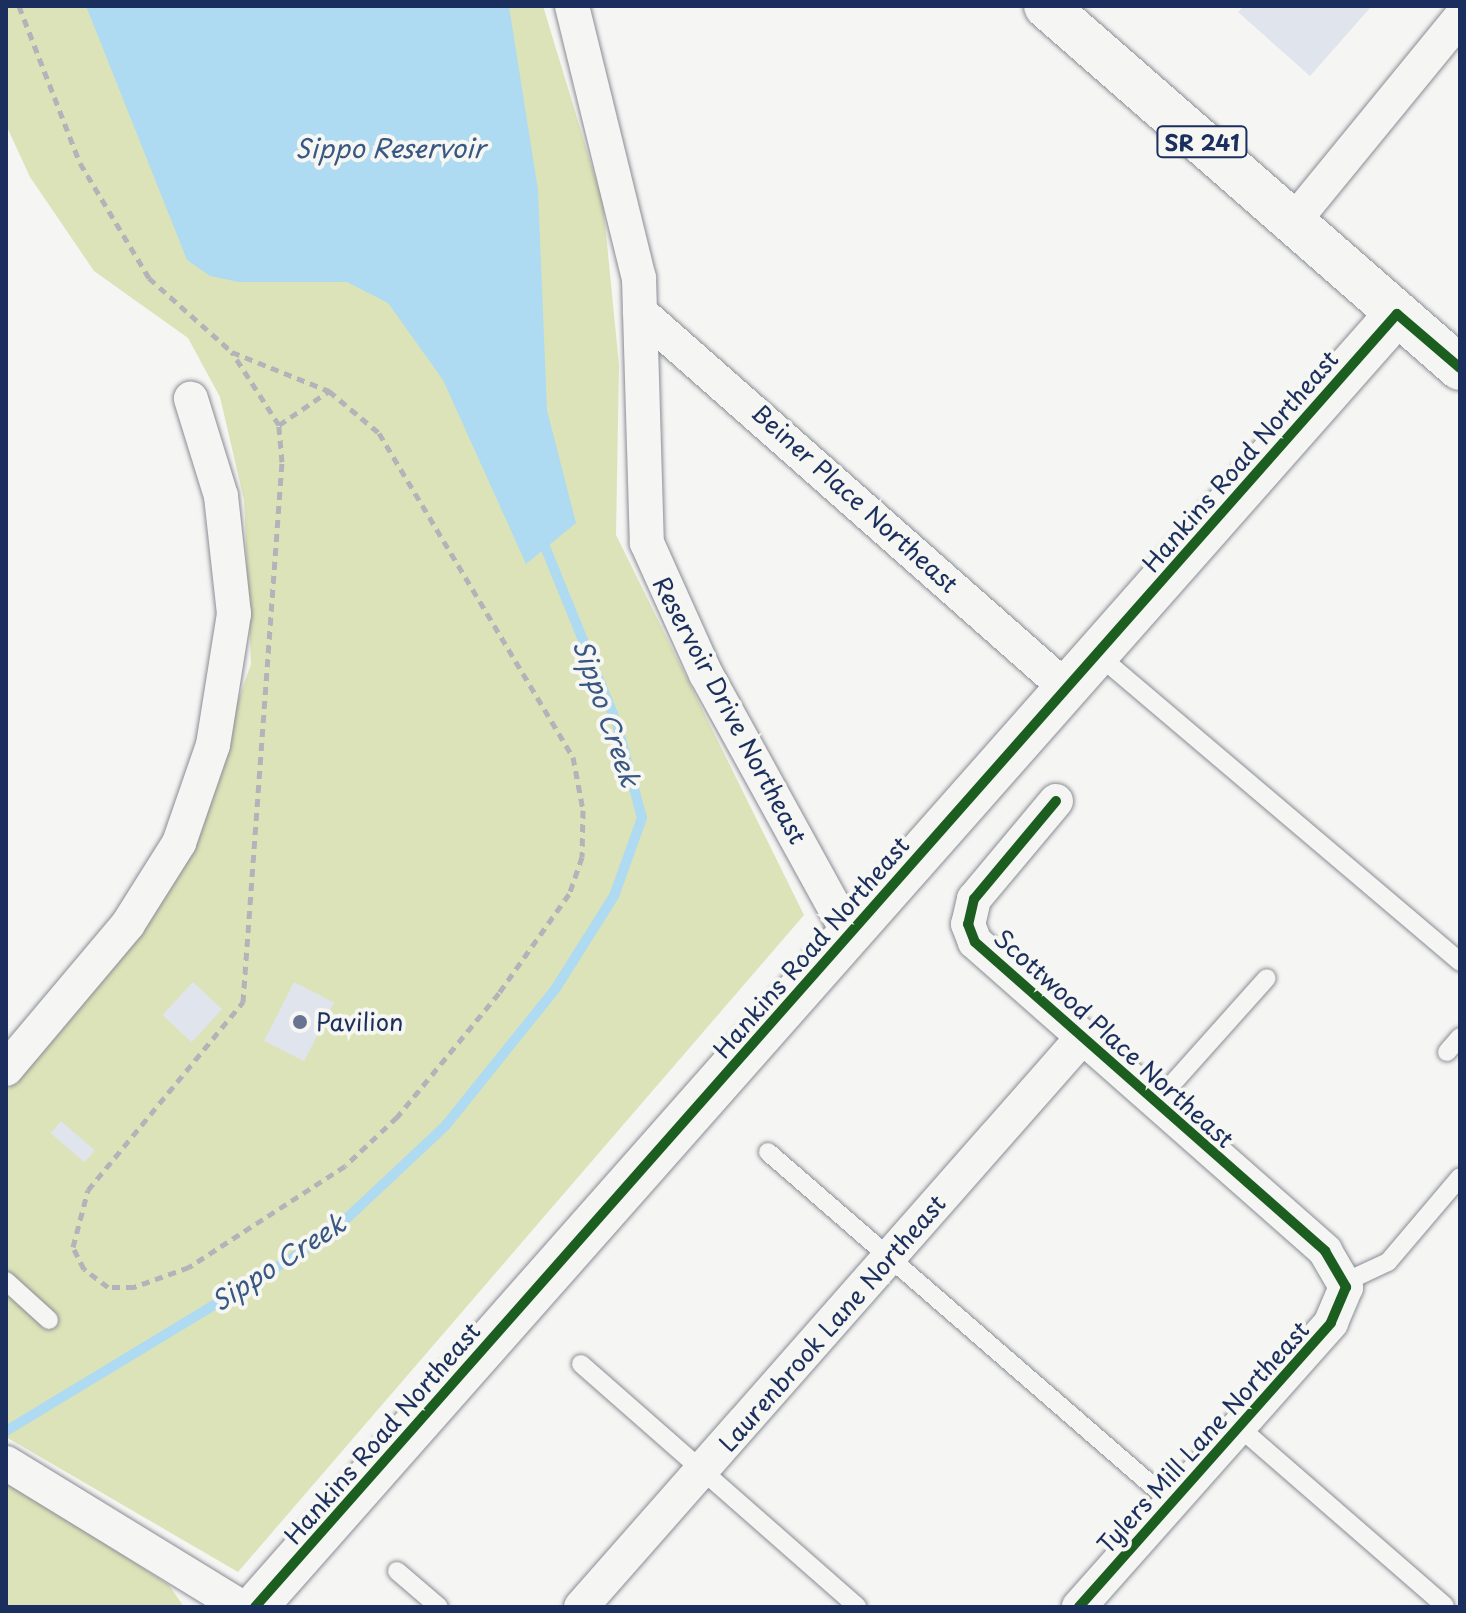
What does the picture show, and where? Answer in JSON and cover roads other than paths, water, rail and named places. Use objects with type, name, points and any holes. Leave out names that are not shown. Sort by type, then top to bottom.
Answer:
[{"type":"street","name":"Reservoir Drive Northeast","points":[[572,6],[630,224],[640,312],[647,543],[706,674],[849,934]]},
{"type":"street","name":"SR 241","points":[[1046,6],[1460,368]]},
{"type":"street","points":[[1293,222],[1460,18]]},
{"type":"street","name":"Beiner Place Northeast","points":[[640,312],[1066,688]]},
{"type":"street","name":"Hankins Road Northeast","points":[[255,1607],[1397,314]]},
{"type":"street","points":[[6,1069],[128,924],[179,843],[213,745],[234,614],[221,496],[191,399]]},
{"type":"street","name":"Scottwood Place Northeast","points":[[1056,801],[976,894],[968,924],[987,956],[1325,1251],[1346,1284]]},
{"type":"street","name":"Laurenbrook Lane Northeast","points":[[581,1607],[1082,1038]]},
{"type":"street","name":"Tylers Mill Lane Northeast","points":[[1079,1607],[1331,1323],[1346,1284]]},
{"type":"street","points":[[9,1465],[241,1607]]},
{"type":"lane","points":[[1097,654],[1460,962]]},
{"type":"lane","points":[[1156,1102],[1267,978]]},
{"type":"lane","points":[[1447,1052],[1460,1037]]},
{"type":"lane","points":[[768,1152],[1171,1502]]},
{"type":"lane","points":[[1346,1284],[1388,1262],[1460,1177]]},
{"type":"lane","points":[[6,1281],[49,1320]]},
{"type":"lane","points":[[581,1364],[858,1607]]},
{"type":"lane","points":[[1238,1426],[1450,1602]]},
{"type":"lane","points":[[397,1571],[439,1607]]},
{"type":"water","name":"Sippo Reservoir","points":[[86,6],[509,6],[538,190],[547,410],[576,523],[526,564],[443,380],[388,303],[347,282],[239,282],[210,276],[187,260]]},
{"type":"waterway","name":"Sippo Creek","points":[[6,1431],[329,1235],[446,1125],[556,988],[614,896],[642,818],[617,724],[542,539]]},
{"type":"place","name":"Pavilion","points":[[300,1022]]}]
